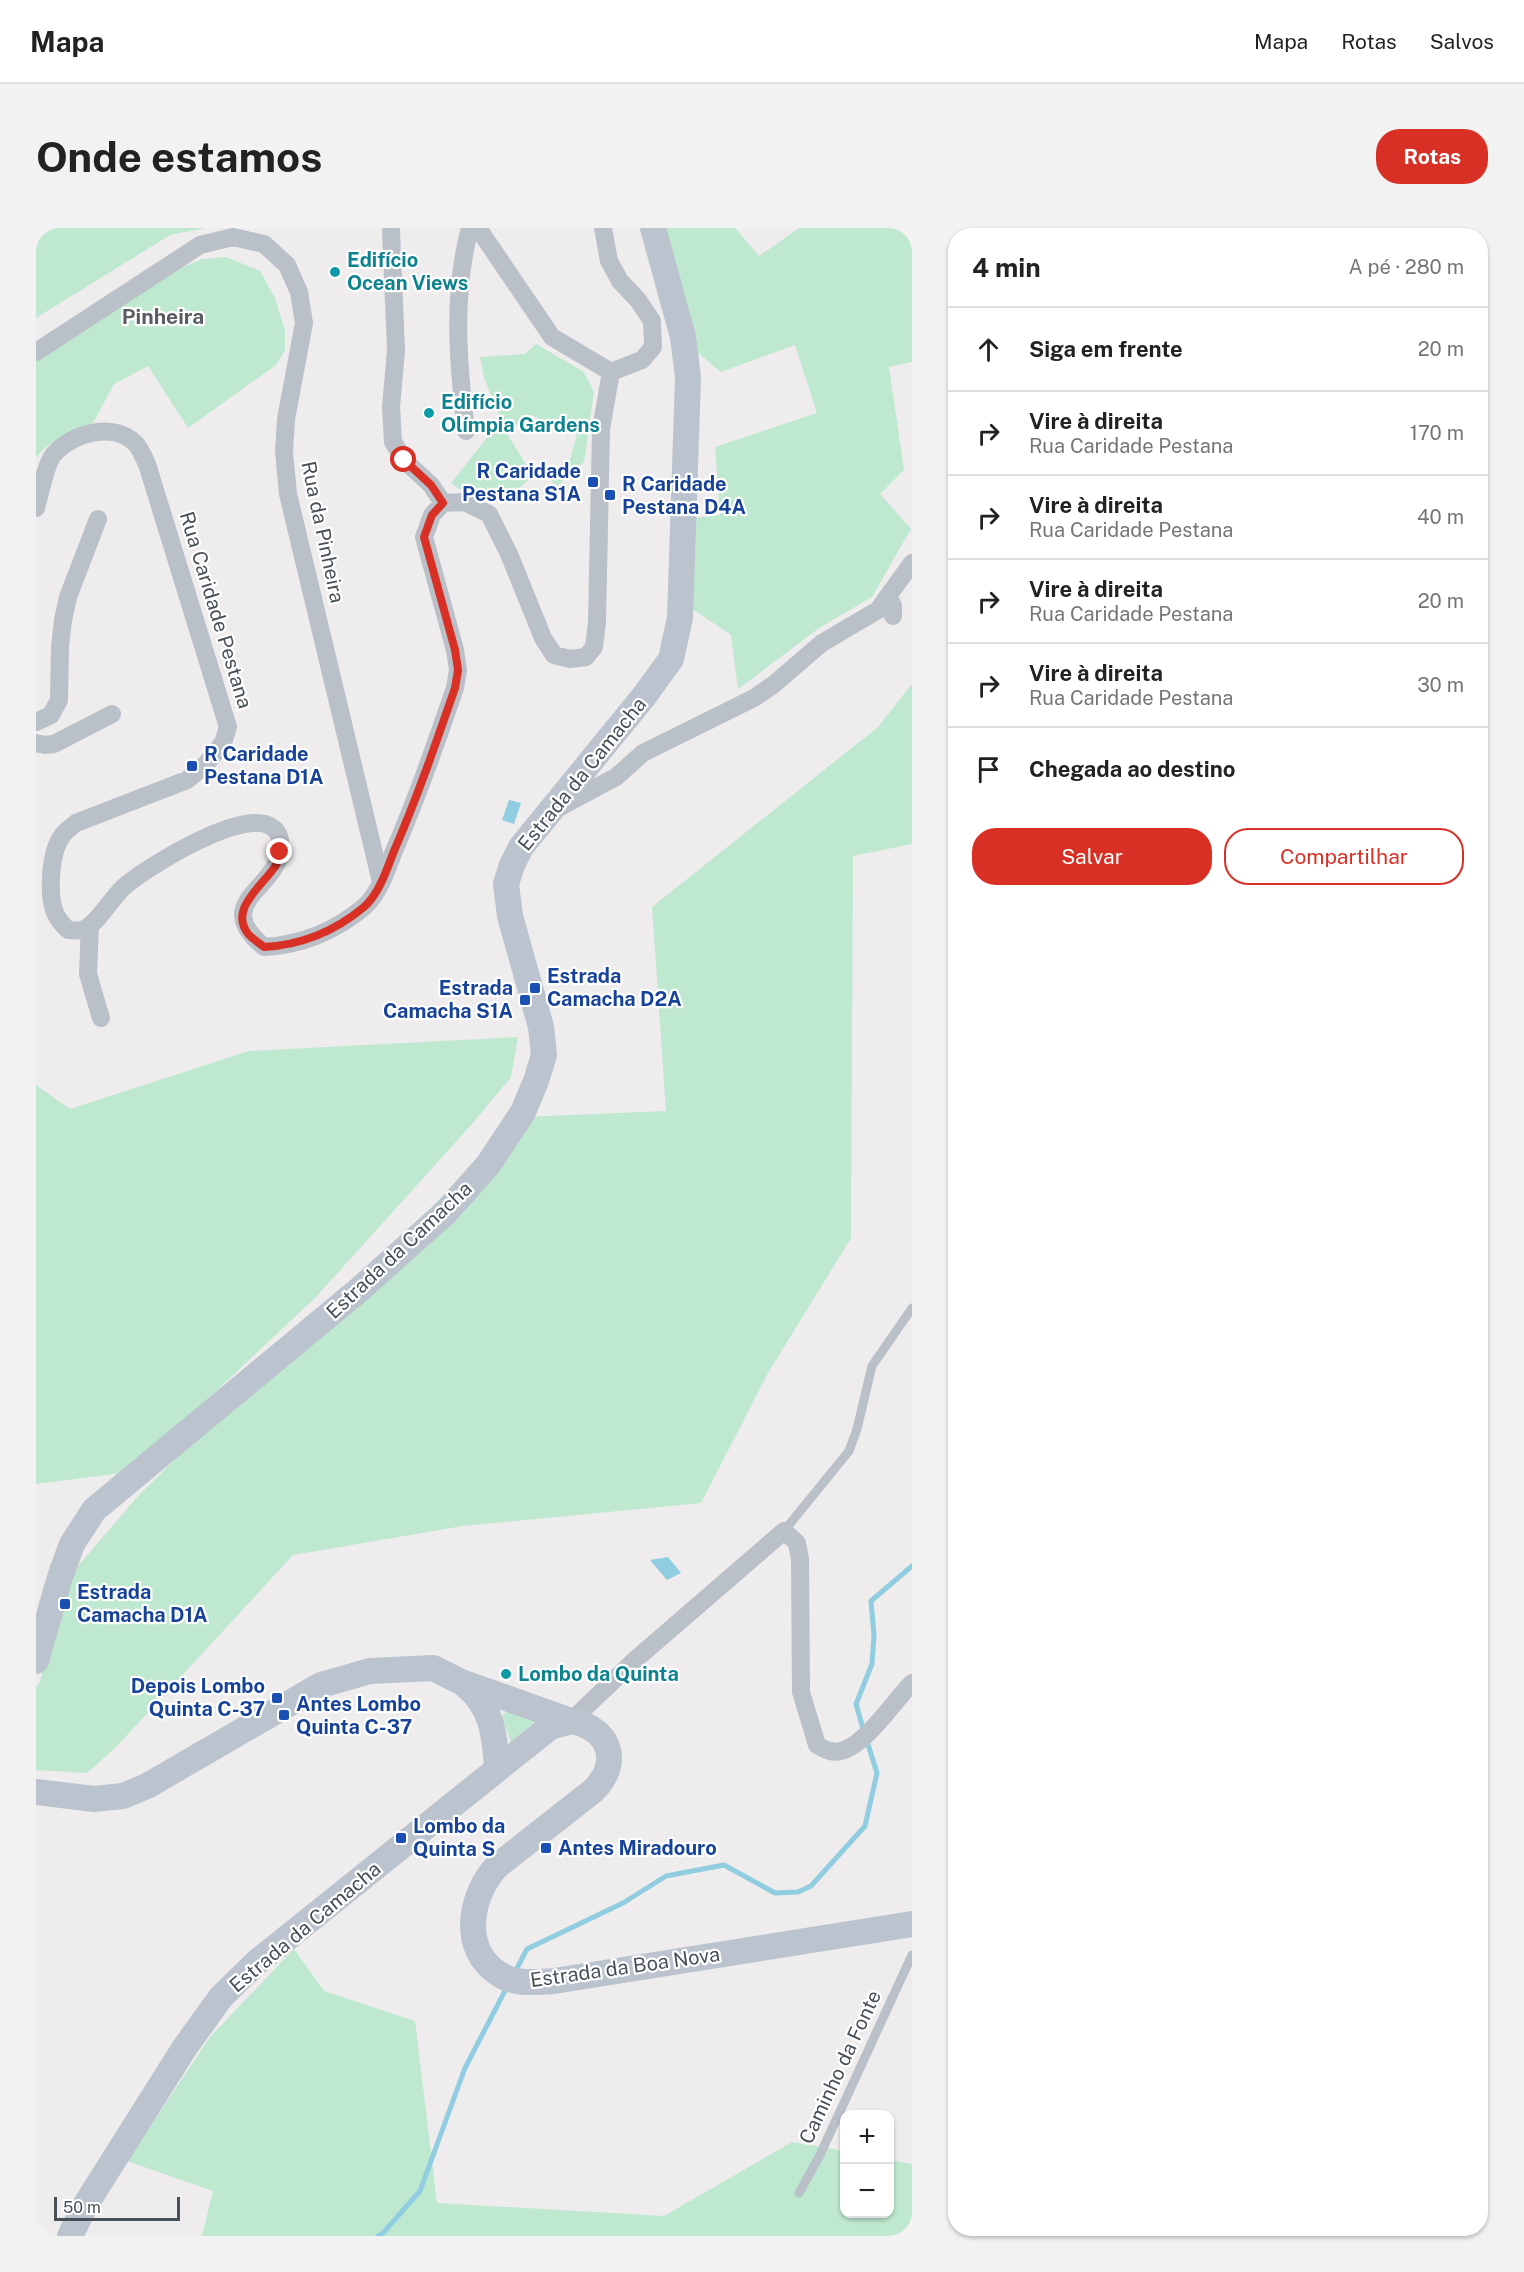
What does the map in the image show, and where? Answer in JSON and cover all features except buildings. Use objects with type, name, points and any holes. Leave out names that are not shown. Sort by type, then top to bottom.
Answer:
[{"type":"street","points":[[466,431],[458,363],[461,274],[463,252],[470,228]]},
{"type":"street","points":[[478,228],[552,337],[611,372]]},
{"type":"street","points":[[603,228],[609,261],[620,281],[638,300],[652,321],[653,347],[642,360],[611,372]]},
{"type":"street","name":"Estrada da Camacha","points":[[36,1661],[72,1544],[94,1510],[360,1289],[445,1213],[488,1165],[523,1112],[544,1055],[541,1027],[510,916],[506,884],[512,865],[521,847],[645,695],[671,659],[680,618],[688,377],[683,337],[653,228]]},
{"type":"street","points":[[391,231],[396,350],[391,407],[393,442],[404,460],[431,485],[443,503]]},
{"type":"street","name":"Rua da Pinheira","points":[[36,352],[200,245],[233,237],[264,244],[287,264],[299,292],[304,323],[286,419],[284,452],[288,494],[381,882]]},
{"type":"street","points":[[101,1018],[88,974],[90,925],[125,885],[155,865],[217,831],[249,823],[266,823],[275,829],[281,842],[276,865],[252,894],[244,908],[243,920],[248,934],[264,947],[289,945],[320,935],[365,906],[381,882],[415,803],[455,688],[458,670],[455,650],[424,537],[432,515],[443,503],[464,502],[489,514],[509,554],[543,638],[554,656],[570,659],[586,657],[594,646],[597,622],[601,429],[611,372]]},
{"type":"street","name":"Rua Caridade Pestana","points":[[36,508],[52,457],[67,442],[84,434],[118,432],[136,444],[147,464],[228,727],[223,743],[206,764],[188,780],[75,823],[62,836],[52,867],[52,905],[56,916],[68,930],[81,930],[90,925]]},
{"type":"street","points":[[36,722],[51,715],[59,700],[63,620],[71,588],[98,519]]},
{"type":"street","points":[[548,813],[616,777],[644,753],[754,698],[822,643],[878,610],[912,563]]},
{"type":"street","points":[[888,596],[893,606],[893,616]]},
{"type":"street","points":[[36,743],[54,744],[112,714]]},
{"type":"street","points":[[36,1792],[94,1799],[123,1796],[147,1786],[321,1685],[370,1671],[433,1668],[461,1682],[571,1721],[636,1659],[784,1531],[797,1543],[800,1559],[801,1692],[817,1745],[832,1752],[848,1749],[874,1727],[912,1683]]},
{"type":"street","points":[[461,1682],[479,1698],[491,1719],[497,1769]]},
{"type":"street","name":"Estrada da Camacha","points":[[70,2236],[86,2204],[125,2140],[185,2047],[221,1997],[257,1962],[550,1727],[571,1721]]},
{"type":"street","name":"Estrada da Boa Nova","points":[[571,1721],[586,1724],[603,1738],[609,1756],[603,1780],[594,1790],[496,1867],[487,1877],[472,1915],[473,1931],[482,1957],[509,1978],[531,1983],[564,1979],[912,1924]]},
{"type":"lane","points":[[784,1531],[849,1451],[857,1429],[872,1366],[912,1308]]},
{"type":"lane","name":"Caminho da Fonte","points":[[799,2193],[819,2157],[912,1955]]},
{"type":"green space","points":[[36,228],[205,228],[170,235],[36,318]]},
{"type":"green space","points":[[663,228],[735,228],[759,256],[799,228],[912,228],[912,362],[889,367],[904,470],[880,494],[911,529],[872,597],[819,628],[738,689],[731,635],[691,608],[693,518],[720,515],[715,447],[817,413],[795,345],[721,372],[698,353]]},
{"type":"green space","points":[[226,257],[260,271],[275,298],[285,330],[285,350],[276,365],[188,428],[148,366],[114,384],[93,423],[62,436],[36,457],[36,360],[176,270],[202,259]]},
{"type":"green space","points":[[536,344],[584,372],[594,392],[584,462],[555,488],[550,475],[557,467],[567,469],[577,435],[531,415],[506,432],[533,476],[502,503],[476,491],[459,489],[451,483],[501,420],[484,378],[480,357],[525,354]]},
{"type":"green space","points":[[912,684],[912,844],[853,856],[851,1238],[768,1373],[701,1503],[463,1526],[293,1555],[116,1747],[87,1773],[36,1770],[36,1687],[39,1684],[72,1573],[139,1495],[523,1117],[666,1111],[652,907],[878,727]]},
{"type":"green space","points":[[518,1037],[511,1077],[472,1124],[315,1298],[130,1472],[36,1484],[36,1085],[70,1109],[249,1051]]},
{"type":"green space","points":[[511,1710],[539,1718],[511,1742],[502,1718],[503,1714]]},
{"type":"green space","points":[[294,1949],[324,1991],[415,2021],[437,2203],[664,2216],[792,2142],[840,2150],[840,2218],[894,2218],[894,2161],[912,2164],[912,2236],[202,2236],[213,2191],[127,2161],[210,2037]]},
{"type":"water","points":[[509,800],[521,803],[514,824],[502,820]]},
{"type":"water","points":[[668,1557],[681,1573],[667,1580],[650,1560]]},
{"type":"waterway","points":[[864,1732],[856,1704],[872,1664],[874,1635],[871,1601],[912,1566]]},
{"type":"waterway","points":[[514,1974],[527,1949],[623,1903],[666,1876],[724,1865],[775,1893],[798,1892],[811,1886],[865,1826],[877,1773],[867,1741]]},
{"type":"waterway","points":[[378,2236],[420,2191],[465,2068],[508,1985]]},
{"type":"place","name":"Edifício Ocean Views","points":[[335,272]]},
{"type":"place","name":"Edifício Olímpia Gardens","points":[[429,413]]},
{"type":"place","name":"R Caridade Pestana S1A","points":[[593,482]]},
{"type":"place","name":"R Caridade Pestana D4A","points":[[610,495]]},
{"type":"place","name":"R Caridade Pestana D1A","points":[[192,766]]},
{"type":"place","name":"Estrada Camacha D2A","points":[[535,988]]},
{"type":"place","name":"Estrada Camacha S1A","points":[[525,1000]]},
{"type":"place","name":"Estrada Camacha D1A","points":[[65,1604]]},
{"type":"place","name":"Lombo da Quinta","points":[[506,1674]]},
{"type":"place","name":"Depois Lombo Quinta C-37","points":[[277,1698]]},
{"type":"place","name":"Antes Lombo Quinta C-37","points":[[284,1715]]},
{"type":"place","name":"Lombo da Quinta S","points":[[401,1838]]},
{"type":"place","name":"Antes Miradouro","points":[[546,1848]]},
{"type":"district","name":"Pinheira","points":[[163,317]]},
{"type":"route","points":[[280,852],[276,865],[252,894],[244,908],[243,920],[248,934],[264,947],[289,945],[320,935],[365,906],[381,882],[415,803],[455,688],[458,670],[455,650],[424,537],[432,515],[443,503],[431,485],[404,460]]}]
